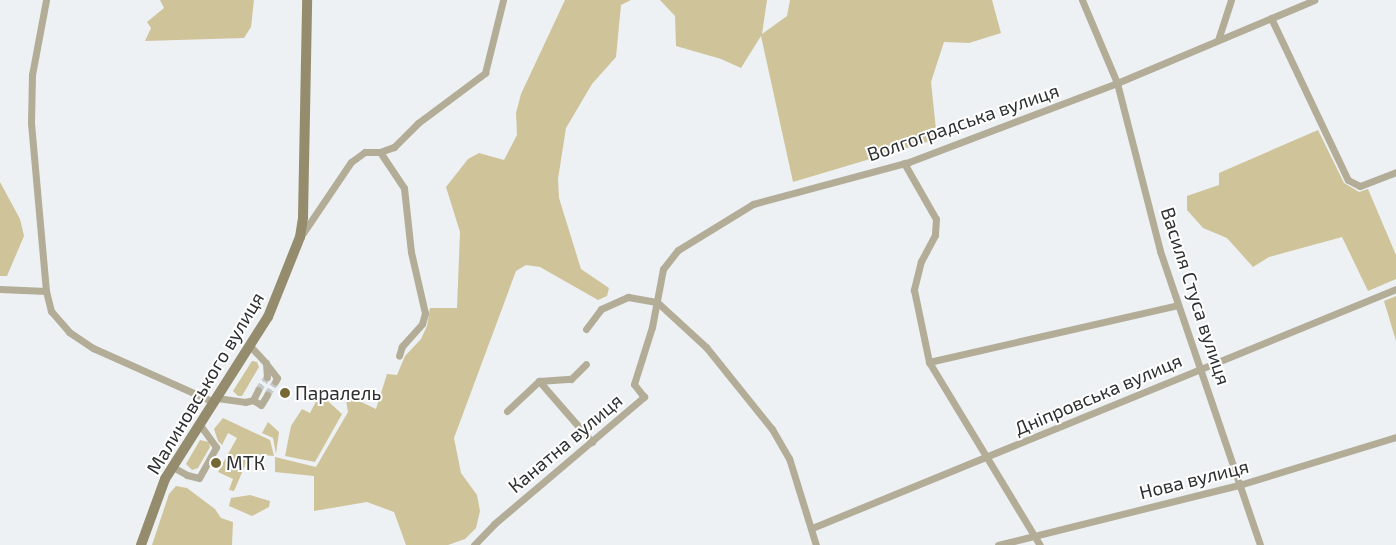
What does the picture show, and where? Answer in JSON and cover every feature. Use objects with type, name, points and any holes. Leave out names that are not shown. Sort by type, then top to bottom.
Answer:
[{"type":"main road","name":"Малиновського вулиця","points":[[141,545],[172,466],[251,347],[282,288],[300,237],[303,217],[307,0]]},
{"type":"street","points":[[46,0],[32,75],[31,123],[46,290],[51,311],[68,332],[93,348],[215,400],[232,402],[252,400],[261,405],[267,395]]},
{"type":"street","points":[[300,237],[351,162],[365,152],[380,152],[394,147],[418,124],[485,72],[503,0]]},
{"type":"street","name":"Василя Стуса вулиця","points":[[1082,0],[1116,83],[1160,250],[1177,305],[1202,369],[1260,545]]},
{"type":"street","points":[[1218,40],[1230,0]]},
{"type":"street","name":"Волгоградська вулиця","points":[[656,302],[659,283],[669,259],[678,250],[753,204],[904,163],[1116,83],[1314,0]]},
{"type":"street","points":[[1270,18],[1348,180],[1360,186],[1396,172]]},
{"type":"street","points":[[380,152],[404,188],[411,252],[425,313],[422,324],[402,346],[400,356]]},
{"type":"street","points":[[904,163],[936,219],[936,235],[921,261],[914,290],[929,362],[1040,545]]},
{"type":"street","points":[[0,289],[46,290]]},
{"type":"street","name":"Дніпровська вулиця","points":[[812,528],[1396,289]]},
{"type":"street","points":[[586,329],[601,310],[628,297],[656,302],[706,347],[772,429],[789,458],[816,545]]},
{"type":"street","name":"Канатна вулиця","points":[[476,545],[494,524],[644,398],[634,384],[644,360],[656,302]]},
{"type":"street","points":[[929,362],[1177,305]]},
{"type":"street","points":[[251,347],[277,378],[274,382]]},
{"type":"street","points":[[266,363],[266,377]]},
{"type":"street","points":[[508,411],[539,381],[571,380],[586,364]]},
{"type":"street","points":[[539,381],[592,442]]},
{"type":"street","points":[[252,400],[258,390]]},
{"type":"street","points":[[172,466],[187,475],[199,478],[210,462],[216,447],[199,424]]},
{"type":"street","name":"Нова вулиця","points":[[998,545],[1239,485],[1396,438]]},
{"type":"shaded area","points":[[160,0],[254,0],[251,27],[244,38],[145,41],[151,28],[147,22],[164,8]]},
{"type":"shaded area","points":[[565,0],[631,0],[621,5],[616,57],[592,84],[566,128],[558,179],[559,198],[581,269],[609,288],[607,296],[598,300],[540,267],[526,265],[516,271],[454,438],[461,473],[477,495],[480,511],[476,528],[465,539],[448,545],[406,545],[394,512],[367,502],[314,511],[314,476],[275,472],[275,457],[316,467],[348,412],[345,394],[376,409],[387,374],[397,375],[405,356],[421,339],[427,326],[430,308],[457,308],[460,232],[446,187],[468,159],[479,153],[504,160],[517,135],[516,113],[521,94]]},
{"type":"shaded area","points":[[660,0],[767,0],[762,34],[787,16],[790,0],[992,0],[1001,33],[969,43],[944,42],[931,82],[937,139],[793,182],[761,36],[741,68],[721,59],[676,46],[675,16]]},
{"type":"shaded area","points":[[1318,130],[1344,183],[1359,192],[1368,189],[1396,255],[1396,279],[1368,291],[1342,237],[1269,257],[1253,267],[1227,238],[1203,228],[1187,210],[1187,196],[1219,185],[1219,173]]},
{"type":"shaded area","points":[[0,182],[20,219],[24,236],[7,276],[0,276]]},
{"type":"shaded area","points":[[1396,296],[1396,341],[1384,301]]},
{"type":"shaded area","points":[[252,361],[257,362],[259,367],[242,396],[238,396],[233,391]]},
{"type":"shaded area","points":[[320,394],[342,414],[315,462],[285,456],[291,426],[302,409],[310,413]]},
{"type":"shaded area","points":[[223,418],[270,440],[274,456],[250,454],[234,491],[229,490],[233,479],[218,472],[237,438],[228,433],[222,445],[218,441],[214,429]]},
{"type":"shaded area","points":[[268,422],[279,432],[276,454],[273,438],[262,433]]},
{"type":"shaded area","points":[[200,440],[209,442],[210,447],[198,468],[192,470],[186,464]]},
{"type":"shaded area","points":[[176,486],[187,488],[215,509],[221,518],[233,522],[232,545],[152,545],[169,494]]},
{"type":"shaded area","points":[[250,495],[270,501],[269,507],[252,516],[229,506],[231,498]]},
{"type":"tunnel","points":[[258,390],[267,377]]},
{"type":"tunnel","points":[[267,395],[275,382]]},
{"type":"place","name":"Паралель","points":[[285,393]]},
{"type":"place","name":"МТК","points":[[216,463]]}]
